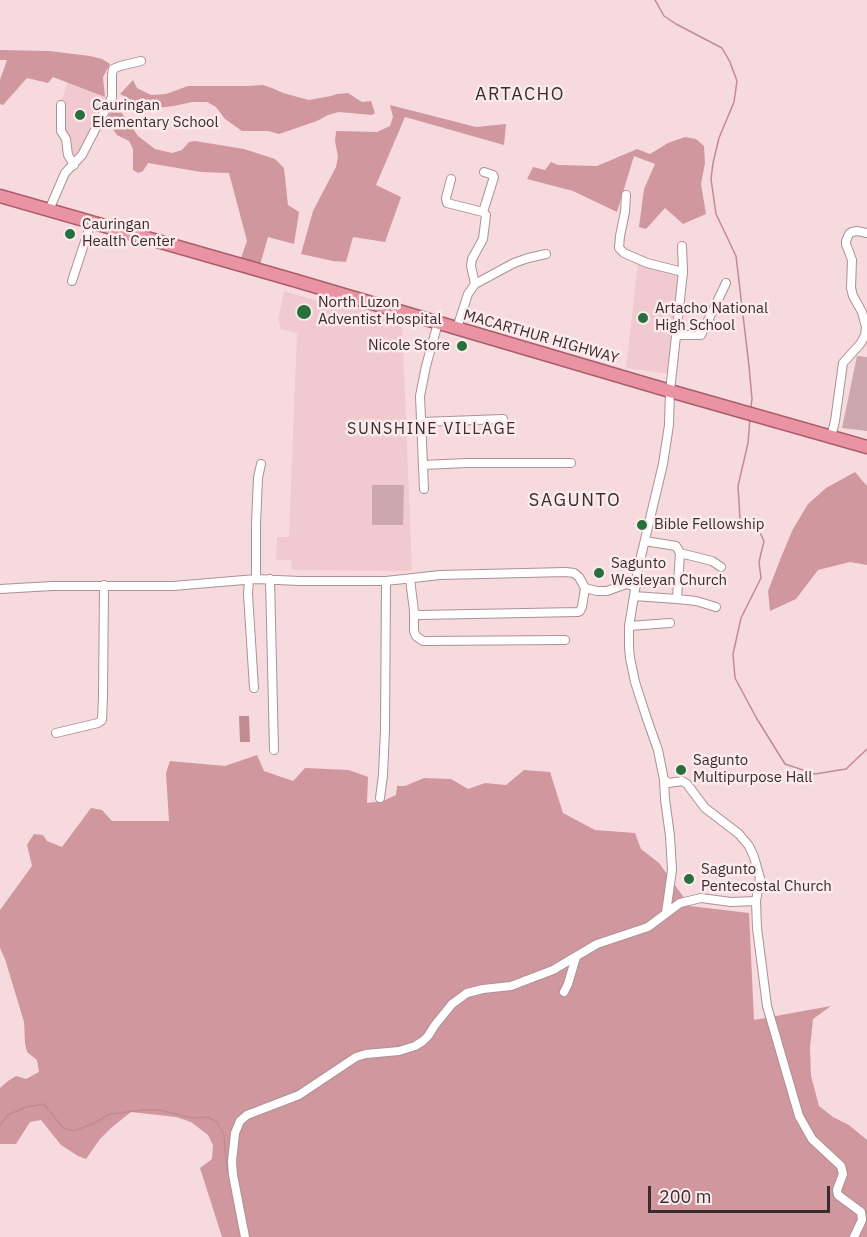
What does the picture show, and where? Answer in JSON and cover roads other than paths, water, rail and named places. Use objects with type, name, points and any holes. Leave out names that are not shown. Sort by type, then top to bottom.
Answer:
[{"type":"highway","name":"MACARTHUR HIGHWAY","points":[[0,196],[867,447]]},
{"type":"street","points":[[49,210],[65,173],[82,155],[112,97],[113,69],[141,61]]},
{"type":"street","points":[[61,105],[61,131],[66,139],[68,155],[74,165]]},
{"type":"street","points":[[483,212],[494,177],[484,172]]},
{"type":"street","points":[[451,179],[446,198],[447,203],[483,212],[486,215],[483,239],[472,259],[471,266],[476,284]]},
{"type":"street","points":[[626,195],[619,248],[624,253],[647,263],[683,272]]},
{"type":"street","points":[[72,280],[91,223]]},
{"type":"street","points":[[831,437],[843,363],[861,343],[866,327],[851,288],[852,260],[846,241],[852,232],[867,233]]},
{"type":"street","points":[[666,913],[672,870],[664,780],[658,750],[634,674],[629,647],[629,626],[669,425],[670,391],[683,272],[682,246]]},
{"type":"street","points":[[457,328],[468,294],[476,284],[514,263],[546,254]]},
{"type":"street","points":[[676,335],[701,335],[726,283]]},
{"type":"street","points":[[424,489],[420,402],[426,366],[438,322]]},
{"type":"street","points":[[422,422],[503,419]]},
{"type":"street","points":[[423,465],[571,463]]},
{"type":"street","points":[[254,688],[248,594],[252,579],[258,478],[261,464]]},
{"type":"street","points":[[645,541],[676,546],[680,553],[676,600]]},
{"type":"street","points":[[680,553],[712,561],[721,567]]},
{"type":"street","points":[[0,589],[104,585],[173,586],[252,579],[386,581],[440,575],[566,572],[577,575],[585,588],[582,607],[578,612],[419,615],[414,611]]},
{"type":"street","points":[[270,579],[274,750]]},
{"type":"street","points":[[410,579],[414,631],[416,636],[423,641],[565,639]]},
{"type":"street","points":[[380,798],[385,730],[386,581]]},
{"type":"street","points":[[585,588],[607,591],[626,584],[636,585]]},
{"type":"street","points":[[56,733],[102,720],[104,585]]},
{"type":"street","points":[[634,596],[696,601],[716,607]]},
{"type":"street","points":[[629,626],[670,622]]},
{"type":"street","points":[[664,780],[669,783],[685,782],[705,808],[735,830],[749,846],[754,857],[759,872],[756,901],[757,928],[766,1001],[799,1116],[812,1138],[841,1166],[843,1174],[837,1190],[838,1195],[859,1210],[862,1217],[854,1237]]},
{"type":"street","points":[[245,1237],[232,1169],[235,1133],[243,1118],[252,1112],[299,1095],[356,1057],[399,1051],[415,1046],[428,1036],[452,1004],[467,993],[511,986],[553,970],[610,939],[648,927],[680,903],[698,898],[731,902],[756,901]]},
{"type":"street","points":[[564,992],[576,957]]},
{"type":"waterway","points":[[655,0],[664,16],[722,48],[737,81],[734,102],[719,138],[711,179],[716,214],[736,256],[749,366],[751,407]]},
{"type":"waterway","points":[[750,418],[748,443],[738,486],[740,519],[755,522],[764,541],[759,562],[761,578],[741,618],[733,654],[735,678],[785,764],[815,774],[846,769],[867,749]]},
{"type":"waterway","points":[[0,1125],[8,1115],[26,1107],[44,1104],[63,1128],[73,1131],[93,1124],[110,1114],[143,1110],[159,1110],[193,1118],[208,1117],[217,1122],[224,1135],[227,1170]]},
{"type":"place","name":"Cauringan Elementary School","points":[[80,115]]},
{"type":"place","name":"Cauringan Health Center","points":[[70,234]]},
{"type":"place","name":"North Luzon Adventist Hospital","points":[[304,312]]},
{"type":"place","name":"Artacho National High School","points":[[643,318]]},
{"type":"place","name":"Nicole Store","points":[[462,346]]},
{"type":"place","name":"Bible Fellowship","points":[[642,525]]},
{"type":"place","name":"Sagunto Wesleyan Church","points":[[599,573]]},
{"type":"place","name":"Sagunto Multipurpose Hall","points":[[681,770]]},
{"type":"place","name":"Sagunto Pentecostal Church","points":[[689,879]]},
{"type":"district","name":"ARTACHO","points":[[520,95]]},
{"type":"district","name":"SUNSHINE VILLAGE","points":[[432,429]]},
{"type":"district","name":"SAGUNTO","points":[[575,501]]}]
